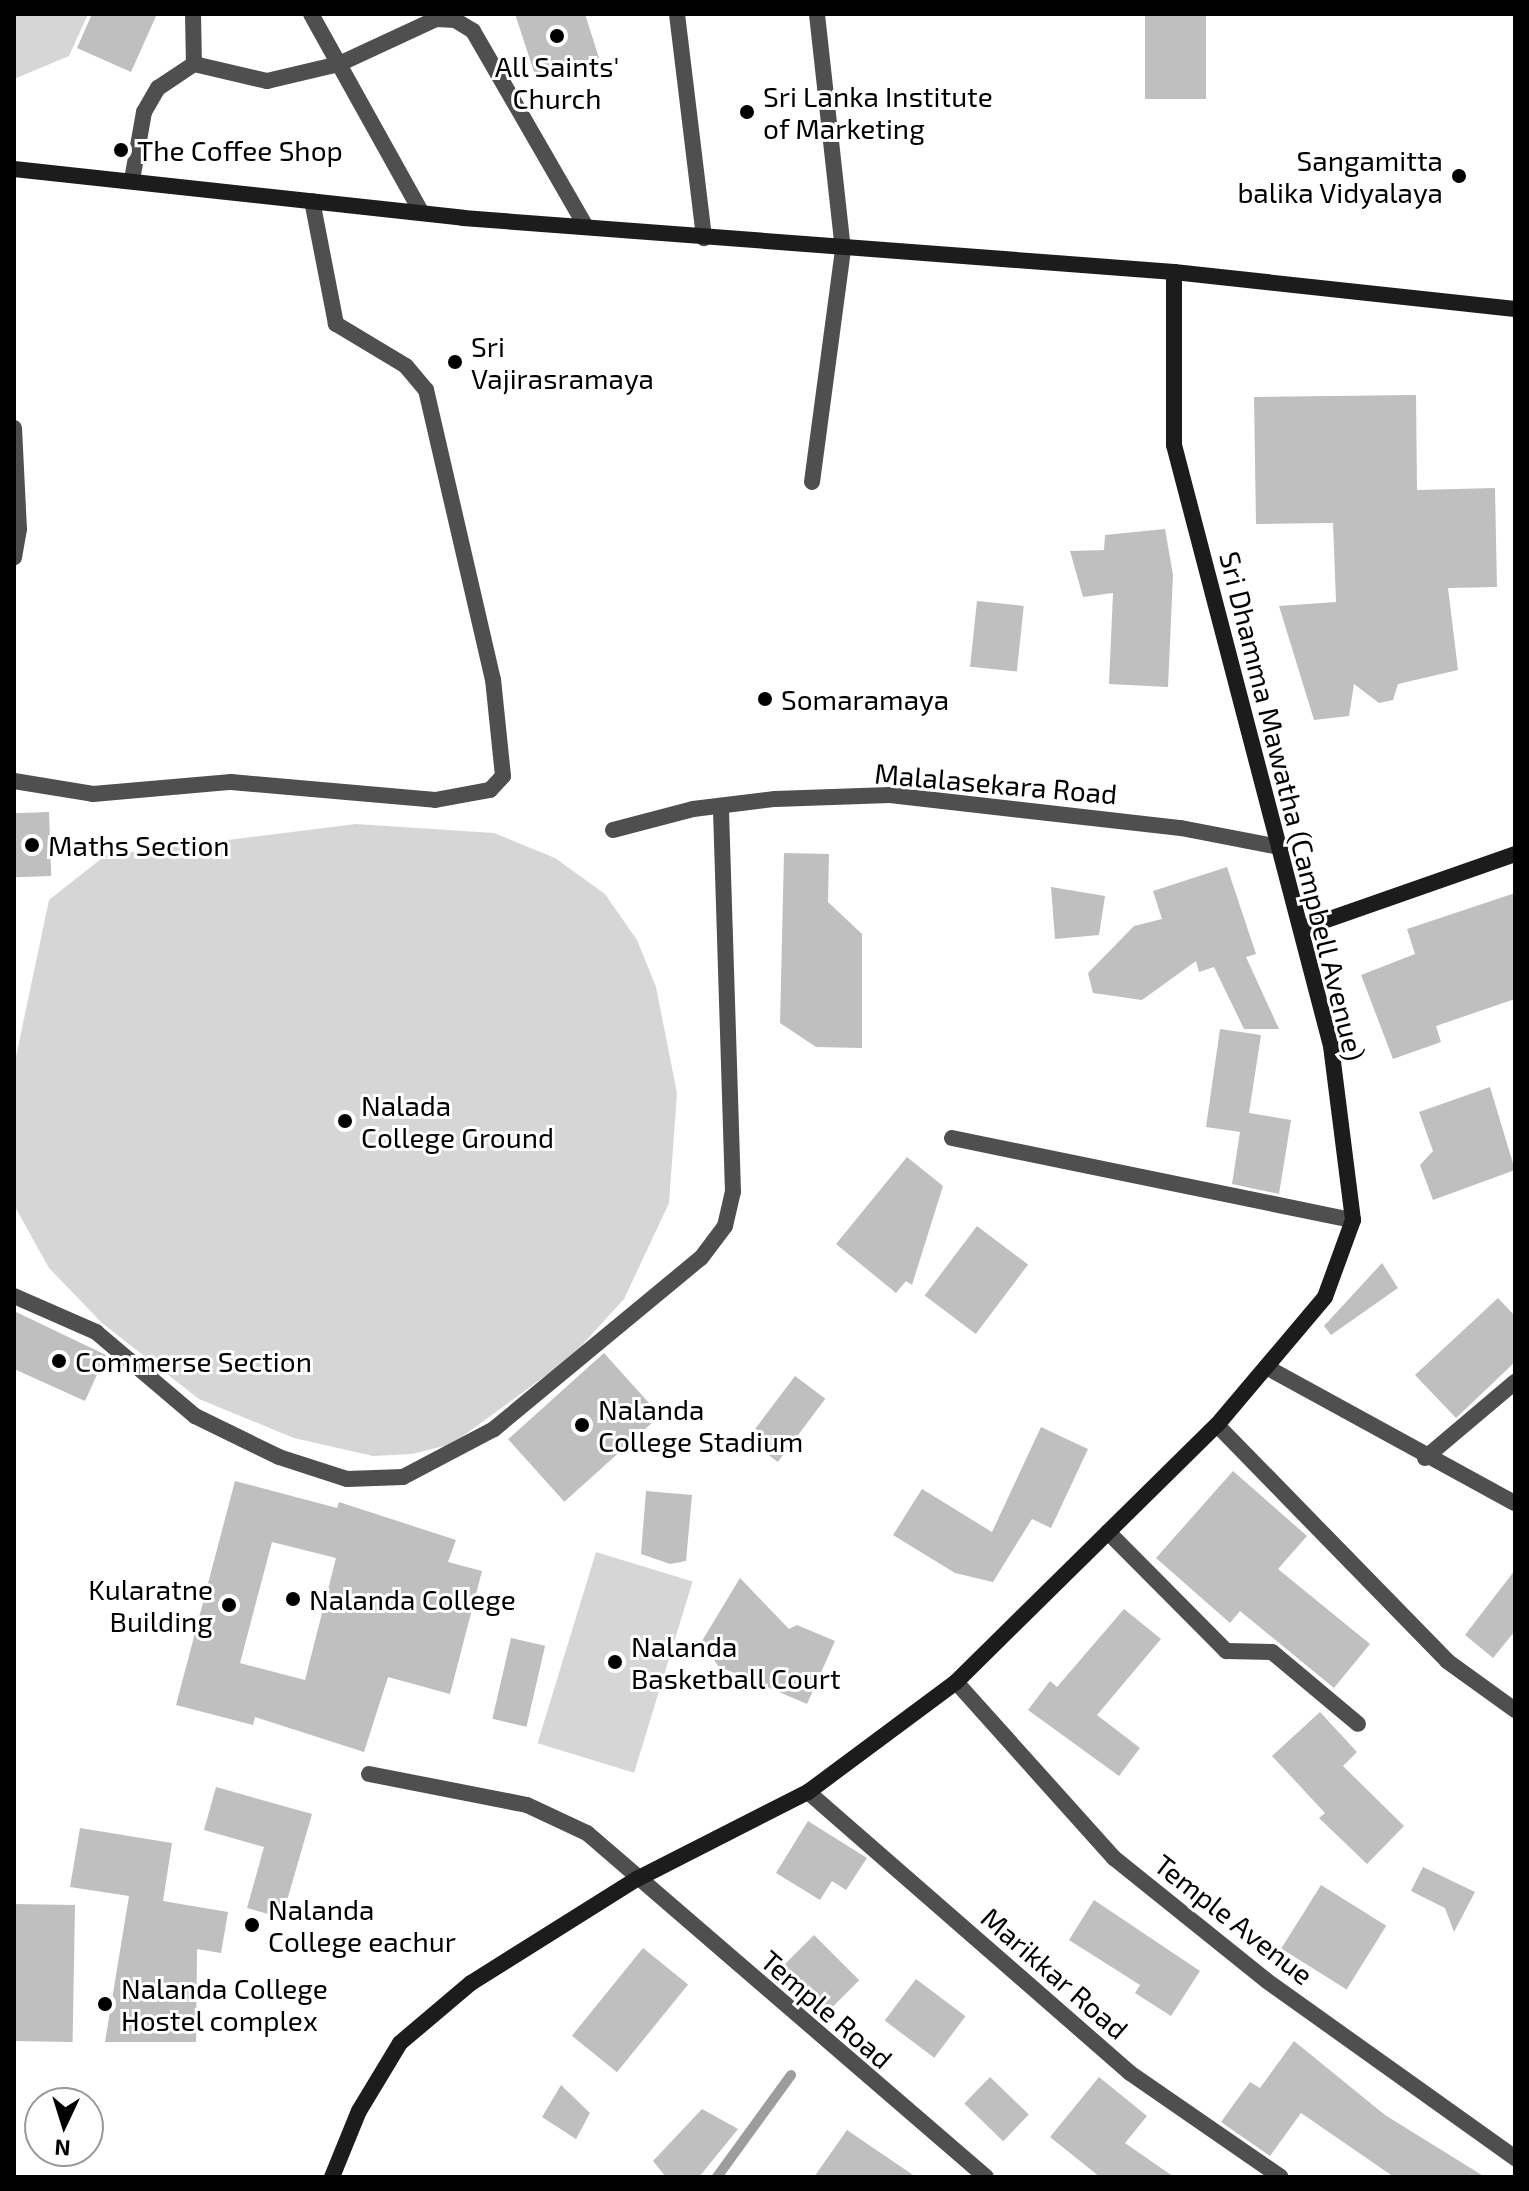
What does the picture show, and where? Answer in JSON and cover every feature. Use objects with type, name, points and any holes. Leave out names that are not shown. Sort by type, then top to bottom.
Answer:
[{"type":"main road","points":[[14,169],[704,238],[1174,272],[1515,309]]},
{"type":"main road","name":"Sri Dhamma Mawatha (Campbell Avenue)","points":[[332,2177],[359,2111],[400,2043],[471,1983],[637,1879],[808,1792],[956,1682],[1217,1425],[1325,1297],[1353,1220],[1331,1046],[1174,445],[1174,272]]},
{"type":"main road","points":[[1301,929],[1515,854]]},
{"type":"street","points":[[193,14],[194,64]]},
{"type":"street","points":[[311,14],[421,212]]},
{"type":"street","points":[[677,14],[704,238]]},
{"type":"street","points":[[812,482],[843,250],[817,14]]},
{"type":"street","points":[[132,180],[144,112],[158,88],[194,64],[267,81],[339,64],[436,19],[455,20],[473,31],[586,227]]},
{"type":"street","points":[[14,781],[93,794],[231,782],[435,800],[490,790],[503,776],[493,680],[426,390],[406,366],[336,324],[312,201]]},
{"type":"street","points":[[14,428],[19,529],[14,558]]},
{"type":"street","name":"Malalasekara Road","points":[[613,830],[721,806],[890,795],[1181,828],[1280,847]]},
{"type":"street","points":[[14,1296],[96,1332],[195,1416],[279,1457],[347,1479],[403,1477],[494,1429],[701,1258],[725,1226],[733,1192],[721,806]]},
{"type":"street","points":[[952,1138],[1353,1220]]},
{"type":"street","points":[[1268,1368],[1425,1458],[1515,1503]]},
{"type":"street","points":[[1425,1458],[1515,1382]]},
{"type":"street","points":[[1217,1425],[1447,1661],[1515,1710]]},
{"type":"street","points":[[1108,1532],[1226,1651],[1272,1652],[1358,1724]]},
{"type":"street","name":"Temple Avenue","points":[[956,1682],[1114,1858],[1267,1981],[1515,2158]]},
{"type":"street","name":"Temple Road","points":[[369,1774],[527,1805],[587,1833],[986,2177]]},
{"type":"street","name":"Marikkar Road","points":[[808,1792],[1130,2073],[1281,2177]]},
{"type":"shaded area","points":[[14,14],[88,14],[69,56],[14,79]]},
{"type":"shaded area","name":"Nalada College Ground","points":[[356,824],[494,833],[555,858],[605,894],[637,940],[656,987],[677,1093],[669,1203],[624,1299],[572,1356],[511,1401],[452,1444],[412,1454],[373,1456],[294,1438],[199,1399],[102,1323],[49,1268],[14,1205],[14,1066],[49,900],[106,855]]},
{"type":"shaded area","name":"Nalanda Basketball Court","points":[[596,1552],[693,1582],[634,1773],[538,1743]]},
{"type":"building","points":[[92,14],[157,14],[131,72],[77,48]]},
{"type":"building","name":"All Saints' Church","points":[[515,14],[585,14],[599,58],[536,78]]},
{"type":"building","points":[[1145,14],[1206,14],[1206,99],[1145,99]]},
{"type":"building","points":[[1416,395],[1417,490],[1495,488],[1497,587],[1448,588],[1458,670],[1398,684],[1393,700],[1379,703],[1354,684],[1349,716],[1314,720],[1279,606],[1336,602],[1333,523],[1256,524],[1254,397]]},
{"type":"building","points":[[1165,529],[1173,575],[1168,687],[1109,684],[1113,593],[1083,597],[1070,551],[1104,550],[1105,535]]},
{"type":"building","points":[[977,601],[1024,606],[1017,672],[970,667]]},
{"type":"building","name":"Maths Section","points":[[49,812],[51,876],[16,877],[14,813]]},
{"type":"building","points":[[784,853],[829,854],[828,902],[862,934],[862,1048],[816,1047],[780,1023]]},
{"type":"building","points":[[1227,867],[1256,954],[1246,957],[1279,1029],[1244,1029],[1214,967],[1199,972],[1196,961],[1142,1000],[1093,993],[1088,973],[1134,926],[1162,919],[1153,891]]},
{"type":"building","points":[[1051,887],[1105,896],[1099,935],[1055,939]]},
{"type":"building","points":[[1515,893],[1515,999],[1436,1026],[1441,1042],[1393,1059],[1361,975],[1415,954],[1407,929]]},
{"type":"building","points":[[1220,1029],[1261,1035],[1249,1113],[1291,1120],[1279,1194],[1232,1184],[1240,1132],[1206,1127]]},
{"type":"building","points":[[1490,1087],[1515,1170],[1433,1200],[1420,1165],[1433,1151],[1419,1112]]},
{"type":"building","points":[[907,1157],[943,1186],[912,1285],[906,1281],[896,1293],[836,1244]]},
{"type":"building","points":[[977,1226],[1028,1265],[976,1334],[925,1295]]},
{"type":"building","points":[[1382,1263],[1398,1288],[1331,1335],[1324,1326]]},
{"type":"building","points":[[1498,1298],[1515,1316],[1515,1362],[1456,1418],[1415,1375]]},
{"type":"building","name":"Commerse Section","points":[[14,1311],[106,1355],[85,1401],[14,1369]]},
{"type":"building","name":"Nalanda College Stadium","points":[[604,1353],[660,1415],[564,1502],[508,1439]]},
{"type":"building","points":[[795,1376],[825,1399],[778,1462],[747,1439]]},
{"type":"building","points":[[1041,1427],[1088,1449],[1051,1528],[1032,1519],[993,1582],[955,1573],[893,1535],[922,1489],[992,1532]]},
{"type":"building","points":[[1233,1471],[1307,1536],[1278,1569],[1370,1644],[1334,1688],[1240,1611],[1230,1623],[1156,1558]]},
{"type":"building","points":[[235,1481],[337,1508],[339,1502],[456,1540],[448,1562],[482,1571],[450,1694],[388,1677],[364,1752],[255,1717],[253,1725],[176,1705]],"holes":[[[272,1542],[336,1558],[305,1680],[240,1663]]]},
{"type":"building","points":[[646,1491],[692,1495],[686,1561],[670,1564],[641,1554]]},
{"type":"building","points":[[1515,1570],[1515,1631],[1493,1658],[1465,1635]]},
{"type":"building","points":[[740,1578],[789,1629],[797,1625],[835,1641],[807,1704],[718,1666],[702,1641]]},
{"type":"building","points":[[1124,1609],[1161,1639],[1097,1715],[1140,1748],[1119,1776],[1028,1710],[1050,1681],[1057,1687]]},
{"type":"building","points":[[511,1638],[545,1646],[526,1727],[492,1719]]},
{"type":"building","points":[[1320,1712],[1357,1752],[1343,1766],[1404,1826],[1367,1864],[1319,1818],[1325,1813],[1272,1756]]},
{"type":"building","points":[[216,1787],[312,1814],[282,1918],[247,1908],[264,1847],[204,1830]]},
{"type":"building","points":[[808,1821],[867,1858],[846,1890],[832,1881],[820,1900],[776,1873]]},
{"type":"building","points":[[80,1828],[172,1843],[163,1901],[228,1912],[221,1953],[197,1949],[196,2042],[105,2042],[129,1896],[70,1887]]},
{"type":"building","points":[[1423,1867],[1475,1892],[1454,1932],[1445,1908],[1411,1891]]},
{"type":"building","points":[[1321,1885],[1386,1926],[1347,1989],[1281,1949]]},
{"type":"building","points":[[1094,1900],[1200,1971],[1171,2016],[1135,1993],[1140,1985],[1069,1940]]},
{"type":"building","points":[[14,1904],[75,1905],[73,2042],[14,2041]]},
{"type":"building","points":[[814,1935],[859,1980],[826,2013],[781,1968]]},
{"type":"building","points":[[643,1948],[688,1985],[617,2072],[572,2036]]},
{"type":"building","points":[[916,1979],[966,2016],[934,2058],[885,2021]]},
{"type":"building","points":[[1294,2041],[1385,2115],[1485,2177],[1394,2177],[1301,2113],[1270,2156],[1221,2122],[1250,2082],[1260,2088]]},
{"type":"building","points":[[990,2077],[1029,2115],[1003,2141],[964,2104]]},
{"type":"building","points":[[1099,2077],[1147,2116],[1125,2143],[1174,2177],[1100,2177],[1050,2137]]},
{"type":"building","points":[[561,2085],[590,2113],[576,2139],[542,2117]]},
{"type":"building","points":[[702,2109],[738,2129],[699,2177],[666,2177],[653,2161]]},
{"type":"building","points":[[847,2130],[916,2177],[814,2177]]},
{"type":"waterway","points":[[717,2177],[791,2075]]},
{"type":"place","name":"All Saints' Church","points":[[557,36]]},
{"type":"place","name":"Sri Lanka Institute of Marketing","points":[[747,112]]},
{"type":"place","name":"The Coffee Shop","points":[[121,150]]},
{"type":"place","name":"Sangamitta balika Vidyalaya","points":[[1459,176]]},
{"type":"place","name":"Sri Vajirasramaya","points":[[455,362]]},
{"type":"place","name":"Somaramaya","points":[[765,699]]},
{"type":"place","name":"Maths Section","points":[[32,845]]},
{"type":"place","name":"Nalada College Ground","points":[[345,1121]]},
{"type":"place","name":"Commerse Section","points":[[59,1361]]},
{"type":"place","name":"Nalanda College Stadium","points":[[582,1425]]},
{"type":"place","name":"Nalanda College","points":[[293,1599]]},
{"type":"place","name":"Kularatne Building","points":[[229,1605]]},
{"type":"place","name":"Nalanda Basketball Court","points":[[615,1662]]},
{"type":"place","name":"Nalanda College eachur","points":[[252,1925]]},
{"type":"place","name":"Nalanda College Hostel complex","points":[[105,2004]]}]
